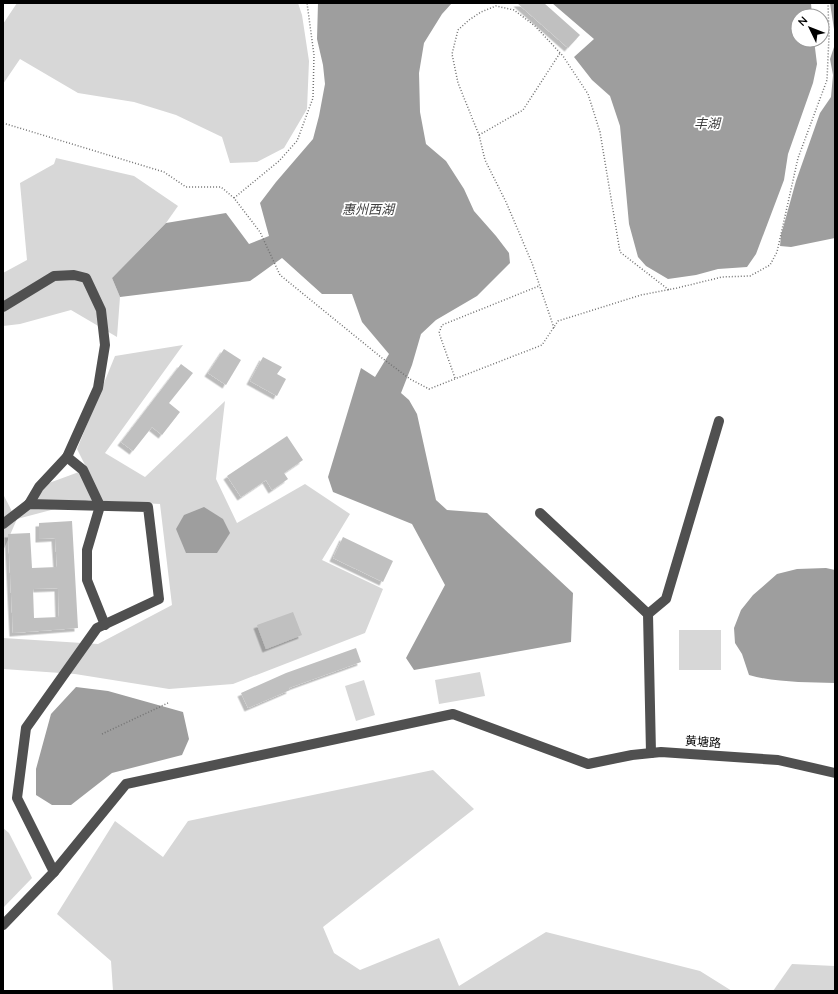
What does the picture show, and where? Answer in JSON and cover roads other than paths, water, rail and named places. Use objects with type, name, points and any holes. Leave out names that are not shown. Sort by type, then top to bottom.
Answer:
[{"type":"street","points":[[3,307],[54,276],[74,275],[86,278],[101,310],[105,344],[98,388],[67,456],[39,487],[29,504],[3,524]]},
{"type":"street","points":[[648,614],[666,599],[719,421]]},
{"type":"street","points":[[67,456],[83,470],[100,506],[87,550],[87,580],[105,625]]},
{"type":"street","points":[[29,504],[148,507],[159,599],[97,628],[26,728],[16,798],[54,872]]},
{"type":"street","points":[[540,513],[648,614],[651,753]]},
{"type":"street","name":"黄塘路","points":[[3,925],[54,872],[126,784],[453,714],[588,764],[632,755],[661,752],[778,760],[835,773]]},
{"type":"water","name":"惠州西湖","points":[[318,3],[452,3],[442,14],[424,43],[419,73],[420,112],[426,144],[446,161],[464,189],[474,211],[509,253],[510,263],[477,296],[436,320],[421,334],[412,365],[401,393],[409,400],[417,414],[436,500],[447,510],[487,513],[573,593],[571,642],[414,670],[406,658],[445,585],[412,524],[333,492],[328,477],[361,368],[375,377],[389,354],[362,322],[352,294],[322,294],[282,258],[250,281],[120,297],[112,278],[166,223],[226,213],[249,244],[269,236],[260,203],[313,139],[319,116],[325,84],[323,65],[317,39]]},
{"type":"water","name":"丰湖","points":[[552,3],[811,3],[811,8],[790,8],[790,48],[815,48],[817,64],[813,83],[788,154],[784,180],[756,254],[747,267],[718,269],[696,275],[668,279],[646,266],[638,257],[629,224],[620,126],[610,96],[592,80],[574,57],[594,39]]},
{"type":"water","points":[[830,3],[835,3],[835,36]]},
{"type":"water","points":[[835,44],[835,238],[791,247],[780,246],[781,235],[796,181],[820,113],[831,97],[833,75],[830,59]]},
{"type":"water","points":[[204,507],[223,519],[230,533],[217,553],[186,553],[176,529],[184,515]]},
{"type":"water","points":[[826,568],[835,570],[835,683],[781,681],[749,675],[742,654],[735,643],[734,628],[741,610],[753,595],[777,574],[797,569]]},
{"type":"water","points":[[76,687],[108,691],[183,712],[189,739],[182,755],[112,773],[71,805],[52,805],[36,795],[36,769],[51,714]]}]
